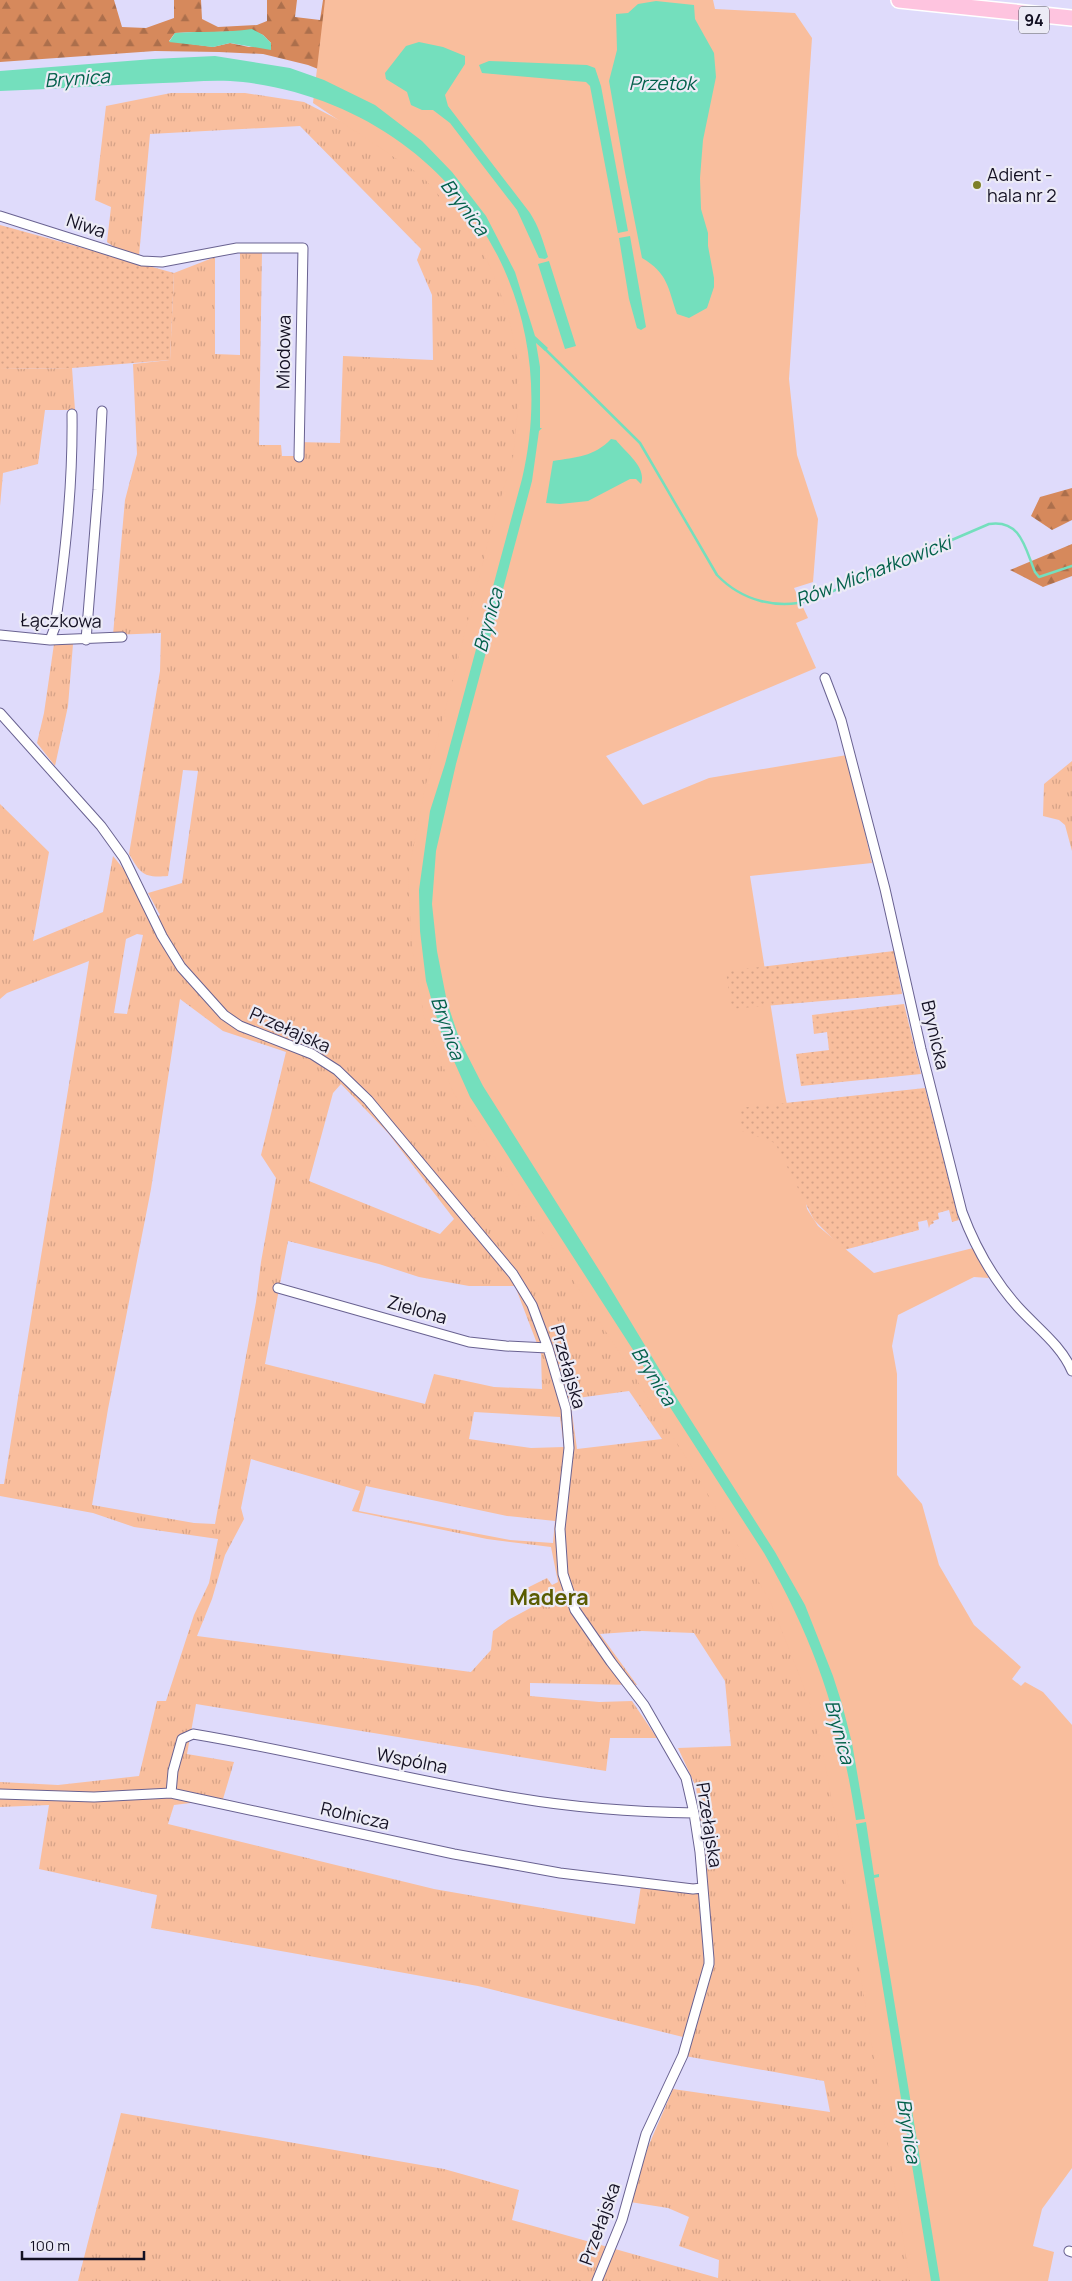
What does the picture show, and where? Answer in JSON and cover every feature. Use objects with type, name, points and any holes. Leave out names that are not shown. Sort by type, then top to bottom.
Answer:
[{"type":"main road","name":"94","points":[[899,0],[1072,18]]},
{"type":"main road","name":"94","points":[[996,11],[1072,27]]},
{"type":"street","name":"Niwa","points":[[0,216],[142,261],[162,262],[237,248],[304,248]]},
{"type":"street","name":"Miodowa","points":[[299,457],[304,248]]},
{"type":"street","points":[[86,640],[98,500],[102,411]]},
{"type":"street","points":[[50,640],[55,628],[69,515],[73,459],[72,414]]},
{"type":"street","name":"Łączkowa","points":[[0,635],[50,640],[122,637]]},
{"type":"street","name":"Brynicka","points":[[825,678],[843,727],[886,889],[921,1049],[962,1212],[971,1236],[995,1277],[1018,1307],[1064,1354],[1072,1371]]},
{"type":"street","name":"Przełajska","points":[[0,713],[101,826],[124,858],[162,936],[181,967],[224,1015],[240,1026],[312,1054],[337,1070],[368,1100],[513,1274],[532,1305],[548,1348],[566,1409],[569,1448],[560,1529],[563,1574],[575,1610],[644,1705],[686,1778],[700,1852],[709,1964],[683,2055],[646,2134],[622,2220],[597,2281]]},
{"type":"street","name":"Zielona","points":[[278,1288],[468,1342],[548,1348]]},
{"type":"street","name":"Wspólna","points":[[171,1793],[178,1749],[182,1739],[193,1734],[268,1747],[516,1798],[627,1812],[694,1813]]},
{"type":"street","name":"Rolnicza","points":[[0,1794],[94,1797],[171,1793],[454,1854],[560,1873],[693,1889],[702,1888]]},
{"type":"green space","points":[[0,0],[114,0],[122,27],[146,28],[174,18],[174,0],[201,0],[202,19],[218,27],[257,25],[267,21],[267,0],[297,0],[295,17],[320,20],[323,0],[358,0],[348,81],[308,65],[263,54],[155,51],[0,62]],"holes":[[[252,30],[263,35],[271,43],[249,47],[230,43],[213,47],[169,41],[175,33]]]},
{"type":"green space","points":[[325,0],[713,0],[715,9],[795,13],[812,38],[789,379],[797,455],[818,519],[813,582],[794,588],[808,618],[796,623],[816,668],[606,756],[643,805],[709,778],[847,755],[872,863],[750,876],[784,1089],[807,1209],[818,1226],[874,1273],[973,1248],[989,1278],[974,1277],[898,1315],[892,1346],[897,1374],[897,1475],[922,1504],[939,1565],[974,1625],[1021,1667],[1012,1679],[1021,1686],[1025,1682],[1043,1692],[1072,1725],[1072,2168],[1042,2209],[1033,2246],[1054,2252],[1048,2281],[910,2281],[836,1823],[824,1759],[809,1700],[770,1601],[689,1462],[453,1092],[424,1016],[412,949],[408,875],[425,788],[493,523],[513,458],[518,408],[518,362],[508,313],[490,266],[467,228],[422,176],[313,103]]},
{"type":"green space","points":[[171,93],[245,93],[304,102],[374,138],[425,174],[470,227],[492,267],[510,313],[521,364],[692,1461],[773,1601],[811,1699],[827,1760],[913,2281],[78,2281],[121,2113],[444,2169],[519,2190],[512,2220],[718,2278],[719,2260],[679,2246],[689,2217],[668,2208],[630,2202],[648,2147],[673,2089],[830,2112],[824,2081],[685,2056],[691,2039],[478,1986],[151,1928],[157,1895],[39,1869],[49,1805],[0,1807],[0,1782],[58,1785],[139,1776],[157,1701],[166,1701],[194,1615],[209,1583],[218,1539],[134,1527],[93,1513],[0,1496],[0,1484],[4,1484],[89,961],[7,993],[0,999],[0,804],[49,852],[33,941],[103,912],[113,856],[126,872],[149,920],[160,915],[148,893],[182,883],[198,771],[183,770],[168,876],[153,876],[144,873],[129,854],[160,671],[161,633],[113,635],[125,500],[137,454],[133,364],[170,360],[174,273],[215,257],[215,354],[240,355],[240,251],[262,251],[259,445],[281,445],[282,456],[297,456],[297,442],[340,443],[343,356],[433,360],[432,295],[417,260],[421,249],[300,126],[150,134],[139,256],[117,249],[107,242],[111,207],[95,200],[106,106]],"holes":[[[137,934],[143,935],[127,1014],[114,1013],[126,939]],[[180,999],[223,1031],[286,1052],[261,1155],[276,1178],[256,1302],[215,1524],[194,1523],[92,1505],[108,1409],[151,1189]],[[341,1084],[388,1133],[454,1219],[440,1234],[309,1181],[333,1093]],[[288,1241],[379,1264],[419,1277],[469,1286],[515,1286],[541,1354],[542,1389],[494,1387],[434,1374],[425,1404],[265,1364]],[[629,1391],[662,1439],[577,1449],[570,1399]],[[474,1412],[560,1417],[564,1447],[531,1448],[469,1439]],[[251,1459],[360,1491],[352,1511],[487,1539],[551,1547],[558,1582],[552,1585],[547,1578],[527,1588],[536,1605],[508,1620],[493,1631],[491,1650],[471,1672],[197,1636],[212,1599],[225,1555],[244,1519],[241,1508]],[[366,1486],[507,1516],[555,1521],[553,1543],[510,1540],[359,1511]],[[642,1631],[694,1633],[725,1681],[731,1746],[678,1748],[696,1787],[708,1885],[642,1879],[635,1924],[434,1889],[168,1824],[174,1805],[223,1799],[234,1762],[187,1754],[196,1704],[606,1771],[610,1738],[657,1738],[632,1701],[599,1702],[530,1696],[530,1683],[637,1685],[600,1634]]]},
{"type":"green space","points":[[0,225],[174,273],[170,360],[72,368],[0,369]]},
{"type":"green space","points":[[72,368],[75,410],[45,410],[38,464],[3,473],[0,506],[0,369]]},
{"type":"green space","points":[[1072,488],[1072,520],[1052,530],[1031,516],[1040,497]]},
{"type":"green space","points":[[1072,544],[1072,576],[1043,587],[1010,570]]},
{"type":"green space","points":[[54,644],[73,644],[68,706],[55,766],[37,743],[44,713]]},
{"type":"green space","points":[[1072,761],[1072,851],[1065,825],[1059,820],[1043,816],[1044,784]]},
{"type":"green space","points":[[894,951],[902,994],[731,1009],[726,971]]},
{"type":"green space","points":[[904,1004],[921,1074],[801,1086],[796,1054],[829,1050],[827,1032],[814,1034],[812,1015]]},
{"type":"green space","points":[[925,1088],[959,1220],[952,1222],[949,1210],[938,1213],[939,1219],[933,1221],[934,1223],[929,1228],[927,1220],[918,1222],[919,1230],[844,1250],[814,1220],[775,1143],[742,1131],[739,1108]]},
{"type":"water","name":"Przetok","points":[[656,1],[694,5],[695,19],[714,53],[716,77],[703,140],[700,178],[701,209],[708,233],[714,287],[707,308],[689,318],[677,314],[669,289],[662,275],[642,258],[609,81],[617,50],[616,14],[628,13],[638,4]]},
{"type":"water","points":[[252,29],[263,35],[271,43],[271,50],[230,43],[213,47],[169,42],[175,33]]},
{"type":"water","points":[[419,42],[443,47],[465,56],[465,64],[445,95],[448,106],[530,213],[548,257],[545,259],[539,258],[517,210],[450,123],[433,110],[422,110],[411,105],[407,92],[386,79],[385,73],[406,46]]},
{"type":"water","name":"Brynica","points":[[215,56],[290,68],[324,80],[375,105],[422,141],[452,172],[486,216],[515,272],[535,336],[548,348],[545,351],[536,343],[540,367],[540,428],[542,428],[539,431],[532,481],[456,764],[436,851],[432,904],[437,951],[447,1002],[460,1041],[483,1086],[775,1552],[805,1605],[842,1704],[852,1743],[865,1819],[856,1820],[842,1748],[824,1682],[798,1618],[782,1586],[764,1553],[470,1097],[441,1032],[426,981],[420,931],[419,890],[430,811],[445,764],[522,479],[531,407],[526,338],[506,274],[474,216],[430,167],[377,127],[314,98],[243,82],[223,81],[0,91],[0,71]]},
{"type":"water","points":[[489,61],[587,65],[595,68],[601,86],[628,231],[618,233],[590,86],[586,82],[482,73],[479,65]]},
{"type":"water","points":[[630,236],[646,327],[641,330],[637,328],[629,299],[619,238]]},
{"type":"water","points":[[549,261],[576,346],[565,349],[538,264]]},
{"type":"water","points":[[611,439],[616,440],[638,466],[642,478],[641,484],[636,479],[630,479],[588,501],[560,504],[546,503],[553,461],[591,453]]},
{"type":"water","name":"Brynica","points":[[866,1822],[874,1875],[879,1874],[879,1877],[874,1878],[940,2281],[931,2281],[856,1824]]},
{"type":"waterway","name":"Rów Michałkowicki","points":[[544,348],[640,443],[717,575],[737,591],[749,597],[761,601],[786,604],[812,600],[989,524],[1008,526],[1015,531],[1020,537],[1039,577],[1072,566]]},
{"type":"place","name":"Adient - hala nr 2","points":[[977,185]]},
{"type":"district","name":"Madera","points":[[549,1597]]}]
